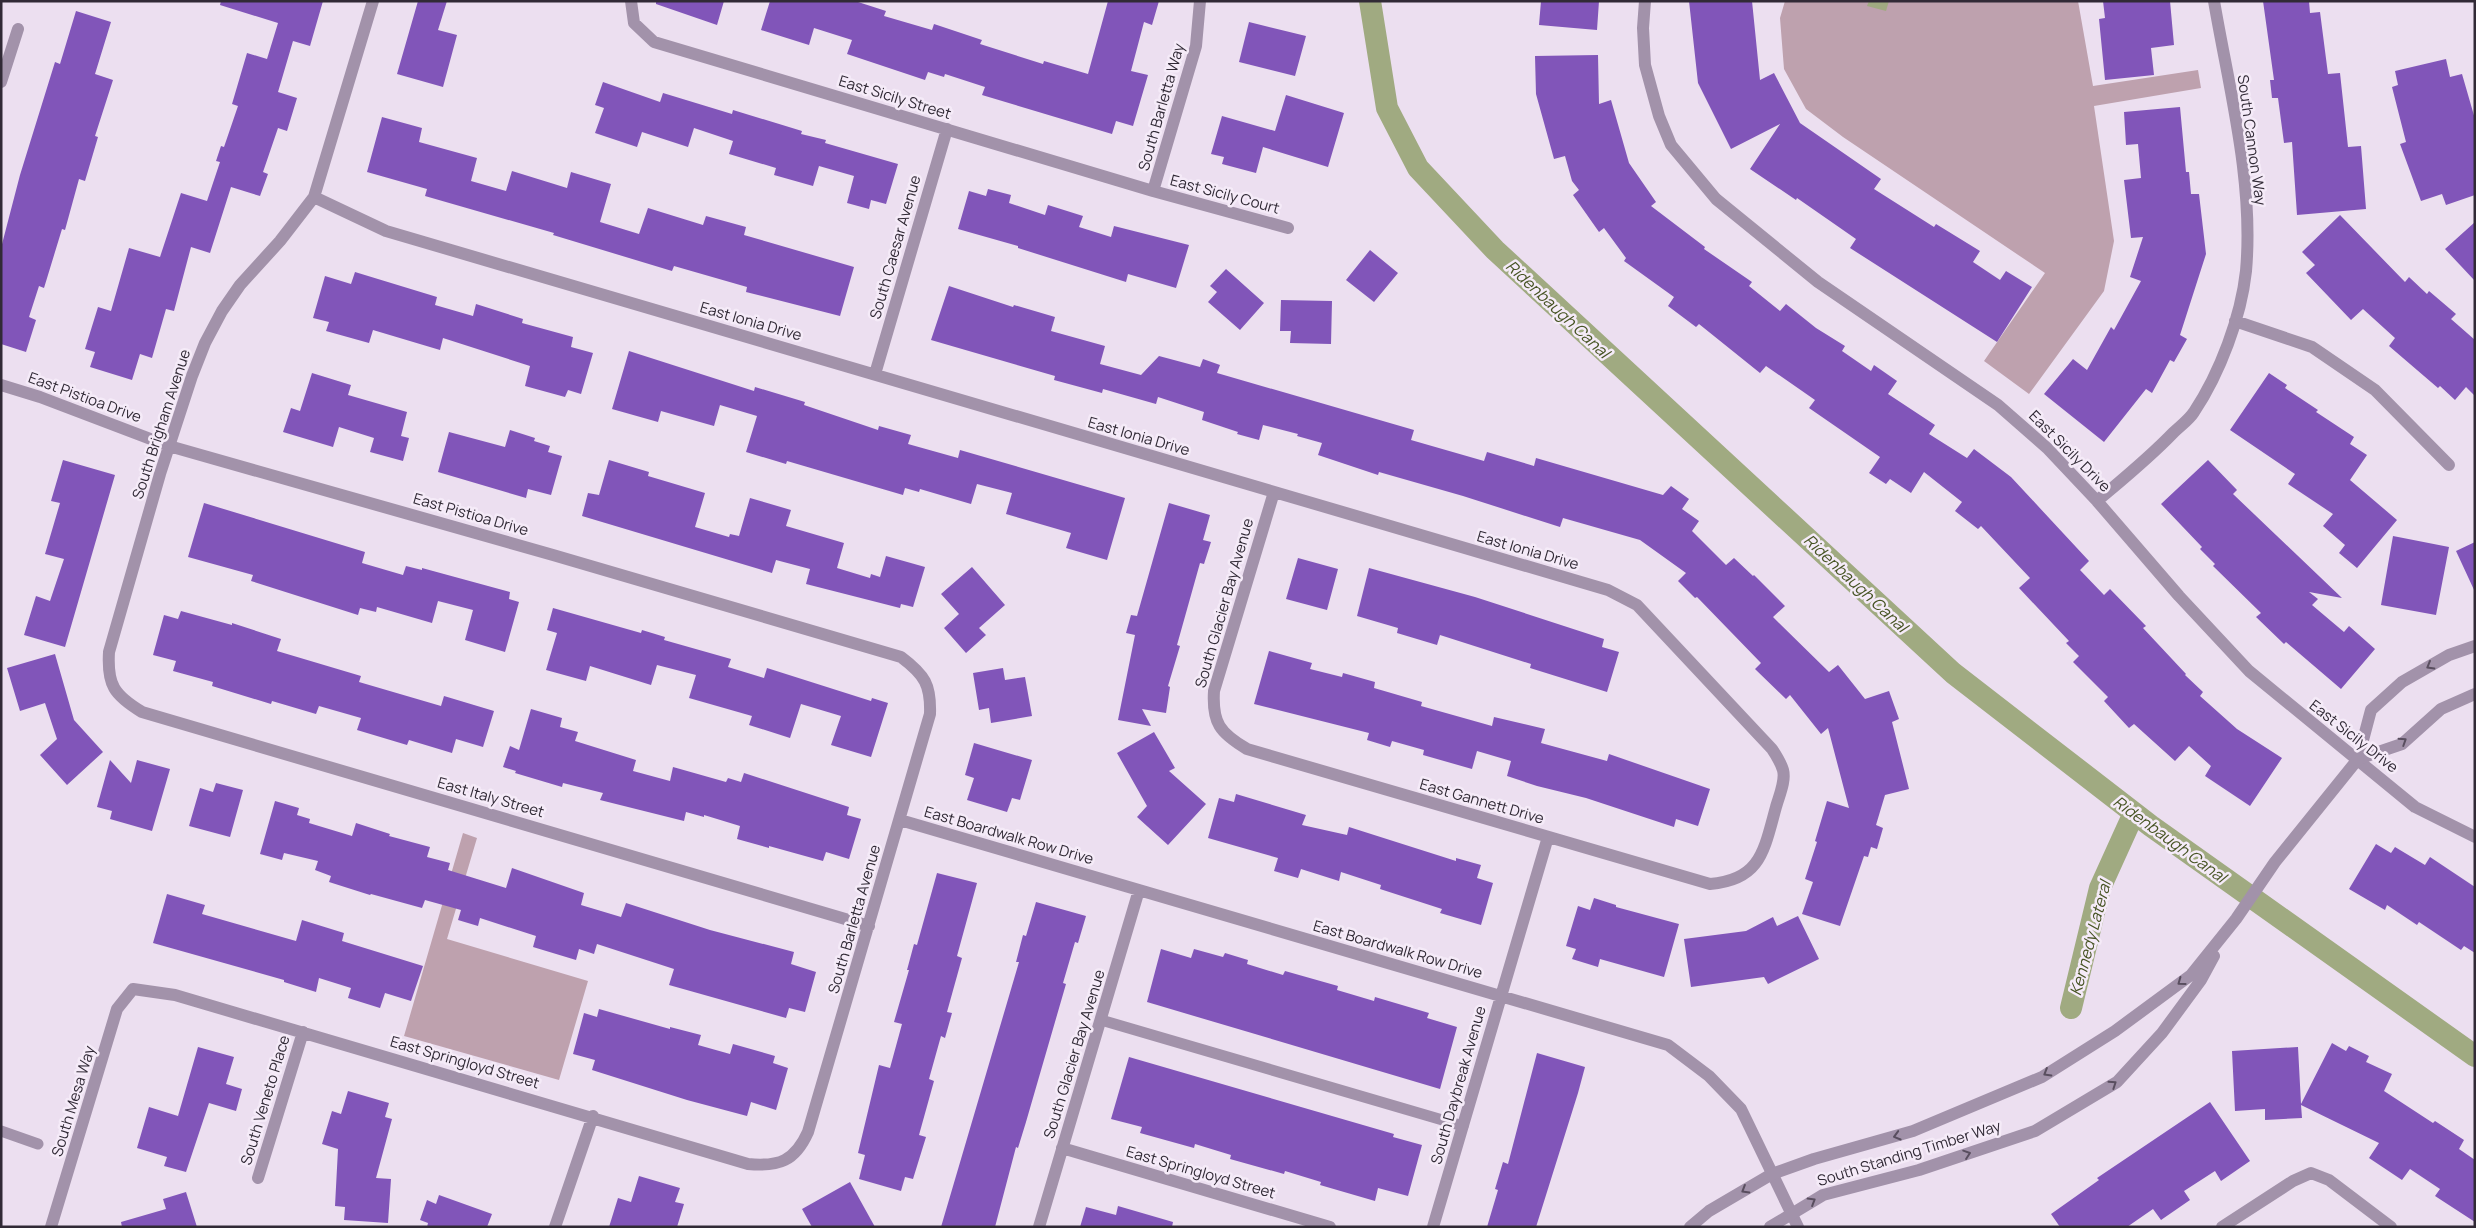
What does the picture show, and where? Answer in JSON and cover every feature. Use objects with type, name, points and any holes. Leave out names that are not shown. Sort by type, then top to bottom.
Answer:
[{"type":"street","name":"South Brigham Avenue","points":[[112,687],[108,671],[109,652],[169,446],[192,376],[205,343],[222,311],[240,285],[280,241],[314,197],[373,1]]},
{"type":"street","name":"East Sicily Street","points":[[631,1],[634,23],[654,42],[1153,191]]},
{"type":"street","name":"South Barletta Way","points":[[1153,191],[1196,46],[1200,1]]},
{"type":"street","name":"East Sicily Drive","points":[[1645,1],[1643,28],[1646,65],[1658,116],[1671,145],[1716,199],[1818,282],[1998,405],[2047,448],[2249,671],[2290,707],[2358,759],[2415,807],[2475,837]]},
{"type":"street","name":"South Cannon Way","points":[[2097,501],[2152,455],[2194,413],[2220,366],[2235,321],[2246,272],[2247,220],[2243,167],[2214,1]]},
{"type":"street","points":[[1,82],[18,29]]},
{"type":"street","name":"South Caesar Avenue","points":[[875,374],[947,129]]},
{"type":"street","name":"East Sicily Court","points":[[1153,191],[1288,228]]},
{"type":"street","name":"East Ionia Drive","points":[[314,197],[386,231],[1608,590],[1637,605],[1772,749],[1783,770],[1782,788],[1764,849],[1757,862],[1745,874]]},
{"type":"street","points":[[2235,321],[2312,347],[2375,390],[2449,465]]},
{"type":"street","name":"East Pistioa Drive","points":[[1,385],[40,397],[169,446],[544,552],[901,657],[916,668],[926,681]]},
{"type":"street","name":"South Glacier Bay Avenue","points":[[1217,724],[1213,707],[1214,691],[1274,492]]},
{"type":"street","name":"South Standing Timber Way","points":[[1770,1227],[1823,1194],[1919,1170],[2035,1131],[2117,1082],[2168,1025],[2201,980],[2236,919],[2268,871],[2358,759],[2371,710],[2402,682],[2449,655],[2475,646]]},
{"type":"street","name":"South Barletta Avenue","points":[[787,1160],[801,1148],[808,1132],[900,820],[930,714],[930,698],[926,681]]},
{"type":"street","name":"East Italy Street","points":[[112,687],[125,702],[142,712],[868,926]]},
{"type":"street","points":[[2358,759],[2402,744],[2441,709],[2475,694]]},
{"type":"street","name":"East Gannett Drive","points":[[1217,724],[1230,739],[1247,749],[1710,884],[1729,883],[1745,874]]},
{"type":"street","name":"East Boardwalk Row Drive","points":[[900,820],[1668,1045],[1709,1076],[1741,1109],[1798,1227]]},
{"type":"street","name":"South Daybreak Avenue","points":[[1433,1227],[1548,837]]},
{"type":"street","name":"South Glacier Bay Avenue","points":[[1039,1227],[1140,890]]},
{"type":"street","name":"South Standing Timber Way","points":[[1690,1227],[1709,1211],[1772,1174],[1814,1159],[1913,1131],[2042,1077],[2116,1031],[2190,975],[2236,919]]},
{"type":"street","name":"East Springloyd Street","points":[[133,989],[174,995],[593,1116],[748,1164],[769,1166],[787,1160]]},
{"type":"street","name":"South Mesa Way","points":[[51,1227],[117,1009],[133,989]]},
{"type":"street","name":"South Veneto Place","points":[[258,1178],[303,1032]]},
{"type":"street","points":[[555,1227],[593,1116]]},
{"type":"street","name":"East Springloyd Street","points":[[1062,1148],[1330,1227]]},
{"type":"street","points":[[2222,1227],[2293,1181],[2311,1173],[2329,1180],[2391,1227]]},
{"type":"lane","points":[[1101,1020],[1463,1126]]},
{"type":"lane","points":[[1,1131],[38,1144]]},
{"type":"shaded area","points":[[1785,1],[2078,1],[2093,86],[2198,70],[2201,88],[2094,106],[2114,241],[2104,291],[2029,394],[1984,361],[2045,273],[1843,137],[1806,109],[1784,69],[1780,18]]},
{"type":"shaded area","points":[[1869,1],[1889,1],[1886,11],[1867,6]]},
{"type":"shaded area","points":[[463,833],[477,838],[447,939],[588,981],[559,1080],[404,1036]]},
{"type":"building","points":[[221,1],[323,1],[310,46],[293,41],[278,92],[297,98],[287,131],[278,128],[263,172],[268,174],[260,196],[231,187],[210,253],[191,247],[174,311],[166,309],[152,358],[140,354],[132,380],[90,367],[95,352],[85,349],[98,307],[111,311],[129,248],[160,257],[181,193],[207,201],[220,162],[216,161],[221,146],[224,147],[238,106],[232,104],[247,53],[267,59],[278,23],[220,5]]},
{"type":"building","points":[[418,1],[447,1],[438,30],[457,35],[443,87],[397,74]]},
{"type":"building","points":[[656,1],[724,1],[717,25],[656,4]]},
{"type":"building","points":[[770,1],[855,1],[886,11],[884,16],[932,30],[934,24],[982,40],[980,44],[1043,64],[1044,61],[1088,74],[1108,1],[1159,1],[1152,25],[1144,22],[1131,71],[1148,75],[1133,126],[1116,121],[1112,134],[982,95],[985,87],[945,74],[944,77],[928,72],[925,80],[847,54],[852,40],[814,28],[809,45],[761,30]]},
{"type":"building","points":[[1541,1],[1599,1],[1597,30],[1539,25]]},
{"type":"building","points":[[1689,1],[1752,1],[1760,80],[1774,73],[1800,123],[1881,179],[1874,189],[1934,227],[1936,224],[1980,251],[1973,262],[2000,280],[2006,271],[2032,287],[1997,342],[1850,248],[1856,239],[1797,198],[1796,200],[1750,169],[1780,124],[1731,149],[1698,83]]},
{"type":"building","points":[[2103,1],[2170,1],[2174,45],[2151,48],[2154,75],[2105,80],[2099,19],[2105,18]]},
{"type":"building","points":[[2263,1],[2309,1],[2310,13],[2320,12],[2328,74],[2340,73],[2348,147],[2361,146],[2366,209],[2297,215],[2292,142],[2284,143],[2278,98],[2272,98],[2270,80],[2274,80]]},
{"type":"building","points":[[76,11],[111,22],[95,74],[113,80],[95,136],[98,137],[85,181],[79,179],[65,230],[62,229],[44,288],[39,286],[29,317],[36,320],[26,352],[1,344],[1,248],[20,175],[55,62],[60,64]]},
{"type":"building","points":[[1249,22],[1306,36],[1295,76],[1239,62]]},
{"type":"building","points":[[1598,55],[1599,104],[1611,100],[1629,163],[1656,202],[1651,206],[1705,247],[1704,249],[1752,282],[1749,286],[1780,311],[1786,304],[1816,328],[1845,346],[1842,351],[1871,371],[1874,365],[1897,381],[1888,394],[1935,425],[1929,434],[1967,458],[1974,449],[2011,477],[2089,561],[2080,570],[2104,595],[2110,589],[2146,626],[2143,628],[2185,675],[2203,692],[2200,696],[2237,729],[2282,758],[2250,806],[2205,776],[2211,766],[2189,746],[2175,761],[2134,724],[2129,728],[2104,701],[2108,697],[2073,662],[2079,656],[2066,643],[2069,641],[2019,588],[2030,578],[1981,526],[1978,529],[1955,511],[1962,502],[1924,472],[1911,493],[1890,479],[1886,484],[1869,473],[1880,457],[1809,408],[1815,400],[1766,366],[1760,373],[1699,324],[1696,327],[1668,306],[1674,297],[1624,261],[1626,258],[1604,228],[1599,232],[1573,195],[1579,190],[1572,181],[1565,156],[1554,159],[1536,94],[1535,56]]},
{"type":"building","points":[[2446,59],[2450,77],[2462,74],[2475,119],[2475,195],[2446,205],[2442,194],[2421,201],[2400,144],[2406,142],[2392,87],[2398,85],[2395,71]]},
{"type":"building","points":[[603,82],[660,102],[663,93],[732,114],[733,110],[802,131],[801,134],[826,140],[825,143],[898,164],[886,204],[871,200],[869,209],[847,203],[854,176],[819,166],[813,186],[774,175],[776,168],[729,154],[733,141],[694,128],[688,147],[642,132],[637,147],[595,133],[604,108],[595,105]]},
{"type":"building","points":[[1286,95],[1344,113],[1328,167],[1263,147],[1256,173],[1222,164],[1224,157],[1211,154],[1222,116],[1275,131]]},
{"type":"building","points":[[2180,107],[2186,172],[2189,172],[2191,194],[2199,194],[2206,254],[2180,335],[2187,339],[2174,362],[2170,360],[2152,393],[2146,389],[2104,442],[2044,394],[2073,359],[2087,370],[2111,327],[2114,330],[2141,281],[2130,277],[2143,237],[2131,238],[2124,180],[2141,178],[2138,144],[2126,145],[2124,112]]},
{"type":"building","points":[[382,117],[422,128],[419,142],[477,158],[471,181],[506,191],[512,171],[567,188],[571,172],[611,184],[600,222],[639,234],[648,208],[703,225],[706,216],[746,227],[744,235],[854,267],[840,316],[746,292],[747,287],[674,266],[672,271],[553,235],[554,233],[425,196],[427,189],[367,172]]},
{"type":"building","points":[[988,189],[1011,195],[1009,203],[1045,215],[1048,205],[1083,216],[1079,227],[1111,237],[1114,226],[1189,245],[1176,288],[1128,274],[1126,282],[1018,248],[1018,246],[958,229],[969,191],[986,196]]},
{"type":"building","points":[[2340,215],[2405,282],[2409,277],[2427,294],[2429,291],[2456,314],[2451,319],[2475,340],[2475,396],[2466,387],[2455,400],[2440,386],[2438,388],[2389,346],[2395,338],[2363,309],[2351,320],[2306,273],[2315,265],[2302,252]]},
{"type":"building","points":[[2475,222],[2475,281],[2445,249]]},
{"type":"building","points":[[1370,250],[1398,273],[1374,302],[1346,280]]},
{"type":"building","points":[[1226,269],[1264,303],[1240,330],[1208,302],[1217,292],[1210,286]]},
{"type":"building","points":[[355,272],[437,297],[435,305],[473,316],[476,304],[523,319],[522,323],[573,337],[571,347],[593,353],[581,394],[568,390],[565,397],[525,386],[530,366],[443,338],[440,350],[373,330],[369,343],[326,331],[329,322],[313,318],[325,276],[351,284]]},
{"type":"building","points":[[949,286],[1013,307],[1014,305],[1055,317],[1051,331],[1105,346],[1100,364],[1141,375],[1159,356],[1200,367],[1203,359],[1220,365],[1217,373],[1414,430],[1411,440],[1484,461],[1487,452],[1534,466],[1536,458],[1663,495],[1671,486],[1689,499],[1682,509],[1699,521],[1692,531],[1726,565],[1734,558],[1785,606],[1773,617],[1829,672],[1838,665],[1865,699],[1889,691],[1899,719],[1892,722],[1909,789],[1885,795],[1876,825],[1883,828],[1877,849],[1871,847],[1868,857],[1864,856],[1840,926],[1802,914],[1813,882],[1805,879],[1817,842],[1815,841],[1827,801],[1849,808],[1828,728],[1821,734],[1790,695],[1786,699],[1755,669],[1761,663],[1697,597],[1695,598],[1678,581],[1686,573],[1640,540],[1563,518],[1560,527],[1379,472],[1378,475],[1318,455],[1322,443],[1297,436],[1298,434],[1263,425],[1259,440],[1237,434],[1238,432],[1202,420],[1204,412],[1158,397],[1156,404],[1103,389],[1102,393],[1054,380],[1055,376],[931,340]]},
{"type":"building","points":[[1281,300],[1332,301],[1331,344],[1290,343],[1291,331],[1280,331]]},
{"type":"building","points":[[629,351],[754,391],[755,387],[805,402],[804,405],[878,430],[879,426],[911,435],[908,444],[958,458],[960,450],[1125,498],[1107,560],[1066,548],[1071,533],[1006,514],[1012,493],[977,484],[971,504],[920,489],[919,492],[905,488],[903,495],[787,461],[786,464],[746,452],[757,416],[720,405],[714,426],[661,411],[658,422],[612,409]]},
{"type":"building","points":[[312,373],[351,385],[348,395],[407,412],[401,436],[409,438],[403,461],[370,452],[374,438],[339,427],[333,447],[283,432],[291,408],[300,411]]},
{"type":"building","points":[[2269,373],[2287,385],[2285,388],[2318,410],[2316,412],[2354,437],[2350,444],[2367,455],[2350,480],[2397,520],[2357,568],[2339,553],[2345,545],[2323,526],[2333,514],[2288,484],[2295,474],[2230,430]]},
{"type":"building","points":[[510,430],[535,438],[534,441],[550,446],[548,452],[562,456],[551,495],[528,489],[526,498],[438,472],[449,432],[505,447]]},
{"type":"building","points":[[63,460],[115,475],[65,647],[24,635],[36,596],[50,601],[64,559],[45,554],[60,503],[51,501]]},
{"type":"building","points":[[609,460],[649,472],[648,476],[705,493],[695,527],[729,537],[730,534],[739,536],[750,498],[791,510],[786,526],[844,543],[837,568],[870,578],[871,574],[880,577],[886,556],[925,567],[913,607],[901,604],[900,608],[806,584],[810,569],[776,560],[772,573],[582,516],[588,493],[599,495]]},
{"type":"building","points":[[2208,460],[2237,490],[2233,494],[2342,598],[2309,592],[2318,599],[2312,605],[2344,632],[2349,626],[2375,649],[2341,689],[2286,642],[2284,644],[2256,617],[2261,613],[2213,566],[2215,564],[2200,549],[2202,547],[2161,504]]},
{"type":"building","points":[[204,503],[365,552],[362,563],[403,575],[406,566],[422,570],[422,568],[510,592],[509,599],[519,602],[505,652],[465,640],[473,610],[438,601],[432,623],[377,607],[376,612],[360,608],[358,615],[251,581],[253,575],[188,557]]},
{"type":"building","points":[[1169,503],[1210,515],[1203,540],[1211,542],[1204,564],[1200,563],[1177,645],[1180,646],[1168,686],[1170,687],[1166,713],[1142,709],[1151,726],[1118,720],[1135,635],[1126,633],[1131,615],[1137,616]]},
{"type":"building","points":[[2393,536],[2449,547],[2436,615],[2381,605]]},
{"type":"building","points":[[2475,542],[2475,592],[2456,551]]},
{"type":"building","points":[[1298,558],[1338,569],[1327,610],[1286,599]]},
{"type":"building","points":[[972,567],[1005,605],[979,628],[986,635],[966,653],[944,628],[959,614],[941,594]]},
{"type":"building","points":[[1369,568],[1475,597],[1604,639],[1602,647],[1619,652],[1607,692],[1530,668],[1531,664],[1440,635],[1437,645],[1397,633],[1398,628],[1357,616]]},
{"type":"building","points":[[553,608],[641,633],[642,630],[665,637],[664,640],[731,659],[728,667],[764,678],[767,668],[871,701],[872,698],[888,703],[871,757],[831,745],[841,716],[801,704],[790,738],[749,725],[752,716],[689,698],[696,675],[657,665],[651,685],[590,666],[586,681],[546,670],[557,633],[547,630]]},
{"type":"building","points":[[181,611],[232,625],[232,623],[281,639],[277,651],[361,676],[359,682],[441,706],[444,696],[494,711],[483,747],[456,739],[452,753],[409,740],[407,745],[357,730],[361,718],[319,706],[316,714],[272,701],[271,704],[212,686],[213,682],[173,671],[176,661],[153,655],[164,615],[178,619]]},
{"type":"building","points":[[1269,651],[1312,663],[1310,669],[1342,677],[1343,673],[1375,682],[1374,688],[1422,702],[1421,706],[1492,726],[1494,717],[1545,729],[1541,743],[1607,761],[1609,754],[1710,789],[1698,826],[1676,819],[1674,827],[1586,798],[1537,786],[1507,776],[1511,761],[1477,751],[1472,769],[1423,755],[1424,750],[1392,741],[1390,747],[1367,740],[1369,733],[1254,704]]},
{"type":"building","points":[[55,654],[74,720],[103,752],[67,785],[40,755],[57,739],[45,703],[20,711],[7,668]]},
{"type":"building","points":[[1003,668],[1005,680],[1025,677],[1032,716],[991,723],[989,708],[979,710],[973,673]]},
{"type":"building","points":[[531,709],[562,718],[560,727],[578,732],[575,741],[636,760],[633,771],[670,781],[673,767],[726,782],[728,778],[741,782],[744,773],[849,807],[847,815],[861,819],[849,859],[826,852],[823,861],[769,846],[769,848],[737,839],[740,826],[704,815],[704,817],[686,812],[684,821],[600,800],[603,793],[563,783],[562,787],[515,773],[516,771],[503,767],[510,746],[519,750]]},
{"type":"building","points":[[1154,732],[1175,768],[1169,771],[1206,804],[1168,845],[1137,817],[1147,806],[1117,753]]},
{"type":"building","points":[[974,743],[1032,760],[1020,800],[1012,798],[1007,812],[967,800],[974,778],[965,775]]},
{"type":"building","points":[[110,760],[131,783],[137,760],[170,769],[152,831],[110,819],[112,811],[97,807]]},
{"type":"building","points":[[216,783],[243,790],[230,837],[189,826],[200,788],[213,792]]},
{"type":"building","points":[[1236,794],[1306,815],[1302,825],[1347,835],[1349,827],[1456,861],[1456,858],[1481,865],[1477,878],[1493,883],[1481,925],[1440,913],[1442,909],[1380,889],[1381,885],[1341,872],[1339,881],[1301,869],[1298,878],[1274,871],[1278,858],[1208,838],[1219,798],[1234,802]]},
{"type":"building","points":[[275,801],[299,808],[297,815],[310,819],[309,823],[352,836],[356,823],[390,834],[389,836],[430,847],[427,857],[450,863],[448,870],[506,888],[512,868],[584,893],[581,905],[621,917],[626,903],[710,930],[794,952],[791,964],[816,972],[805,1012],[789,1008],[786,1018],[669,985],[674,969],[597,944],[594,954],[579,949],[576,960],[533,947],[536,936],[480,918],[478,926],[458,920],[461,910],[425,900],[422,908],[329,882],[331,876],[315,870],[318,861],[284,853],[282,860],[260,854]]},
{"type":"building","points":[[2376,844],[2391,853],[2395,847],[2425,865],[2430,857],[2475,887],[2475,953],[2464,946],[2461,950],[2419,922],[2417,925],[2387,905],[2385,910],[2349,889]]},
{"type":"building","points":[[937,873],[977,883],[957,956],[962,958],[947,1012],[952,1013],[945,1038],[941,1036],[929,1079],[934,1081],[919,1135],[926,1137],[913,1179],[905,1177],[901,1191],[859,1179],[865,1155],[858,1153],[879,1065],[890,1068],[902,1024],[894,1022],[909,970],[907,970],[914,944],[917,945]]},
{"type":"building","points":[[167,894],[205,905],[202,914],[296,941],[302,920],[344,933],[342,941],[423,966],[411,1001],[385,993],[380,1008],[348,998],[351,988],[319,978],[316,992],[284,982],[284,980],[153,943]]},
{"type":"building","points":[[1594,898],[1616,905],[1616,907],[1679,924],[1664,977],[1600,959],[1598,967],[1572,959],[1576,949],[1566,946],[1578,906],[1590,910]]},
{"type":"building","points":[[1036,902],[1086,916],[1078,943],[1075,942],[1063,983],[1066,984],[1026,1122],[1018,1148],[1016,1147],[995,1227],[941,1227],[1019,962],[1016,962],[1023,935],[1026,936]]},
{"type":"building","points":[[1798,916],[1819,959],[1768,984],[1764,977],[1691,987],[1684,939],[1746,931],[1773,917],[1777,926]]},
{"type":"building","points":[[1161,949],[1191,958],[1194,949],[1223,957],[1225,953],[1248,960],[1247,964],[1283,975],[1285,971],[1338,986],[1337,990],[1374,1001],[1375,997],[1429,1013],[1427,1018],[1457,1027],[1440,1089],[1147,1002]]},
{"type":"building","points":[[599,1009],[670,1029],[670,1027],[701,1035],[698,1045],[730,1054],[733,1044],[775,1056],[773,1063],[788,1068],[776,1110],[751,1102],[747,1116],[687,1100],[592,1070],[595,1060],[573,1054],[584,1013],[597,1017]]},
{"type":"building","points":[[2332,1043],[2346,1051],[2349,1046],[2369,1056],[2366,1062],[2392,1074],[2384,1091],[2433,1123],[2435,1121],[2464,1140],[2459,1149],[2475,1160],[2475,1222],[2435,1196],[2440,1189],[2410,1169],[2402,1180],[2369,1158],[2379,1143],[2301,1105],[2302,1118],[2265,1120],[2265,1109],[2235,1111],[2232,1051],[2298,1047],[2301,1104]]},
{"type":"building","points":[[198,1047],[234,1057],[226,1084],[242,1089],[236,1111],[209,1103],[186,1172],[164,1166],[167,1157],[137,1148],[149,1107],[178,1116]]},
{"type":"building","points":[[1537,1053],[1585,1067],[1578,1093],[1536,1227],[1487,1227],[1498,1190],[1495,1189],[1503,1162],[1508,1164]]},
{"type":"building","points":[[1129,1057],[1394,1134],[1393,1137],[1422,1145],[1408,1196],[1378,1188],[1375,1201],[1320,1185],[1321,1182],[1285,1171],[1284,1174],[1230,1159],[1231,1155],[1195,1144],[1194,1148],[1140,1133],[1142,1127],[1111,1119]]},
{"type":"building","points":[[348,1091],[389,1103],[385,1117],[392,1119],[376,1178],[391,1179],[388,1223],[344,1220],[345,1207],[335,1206],[338,1149],[322,1144],[332,1111],[341,1114]]},
{"type":"building","points":[[2210,1102],[2250,1161],[2221,1181],[2215,1171],[2184,1191],[2190,1200],[2161,1220],[2153,1209],[2127,1227],[2060,1227],[2051,1214],[2099,1180],[2097,1178]]},
{"type":"building","points":[[639,1176],[680,1188],[675,1202],[684,1204],[677,1227],[609,1227],[618,1198],[631,1202]]},
{"type":"building","points":[[850,1182],[875,1227],[812,1227],[802,1209]]},
{"type":"building","points":[[186,1192],[197,1227],[122,1227],[121,1222],[166,1209],[163,1199]]},
{"type":"building","points":[[439,1195],[492,1214],[487,1227],[427,1227],[428,1223],[420,1220],[427,1200],[436,1204]]},
{"type":"building","points":[[1118,1206],[1173,1222],[1172,1227],[1080,1227],[1086,1207],[1116,1215]]},
{"type":"waterway","name":"Ridenbaugh Canal","points":[[1370,1],[1387,108],[1418,168],[1495,250],[1953,673],[2151,826],[2475,1056]]},
{"type":"waterway","name":"Kennedy Lateral","points":[[2071,1008],[2100,888],[2134,813]]}]
